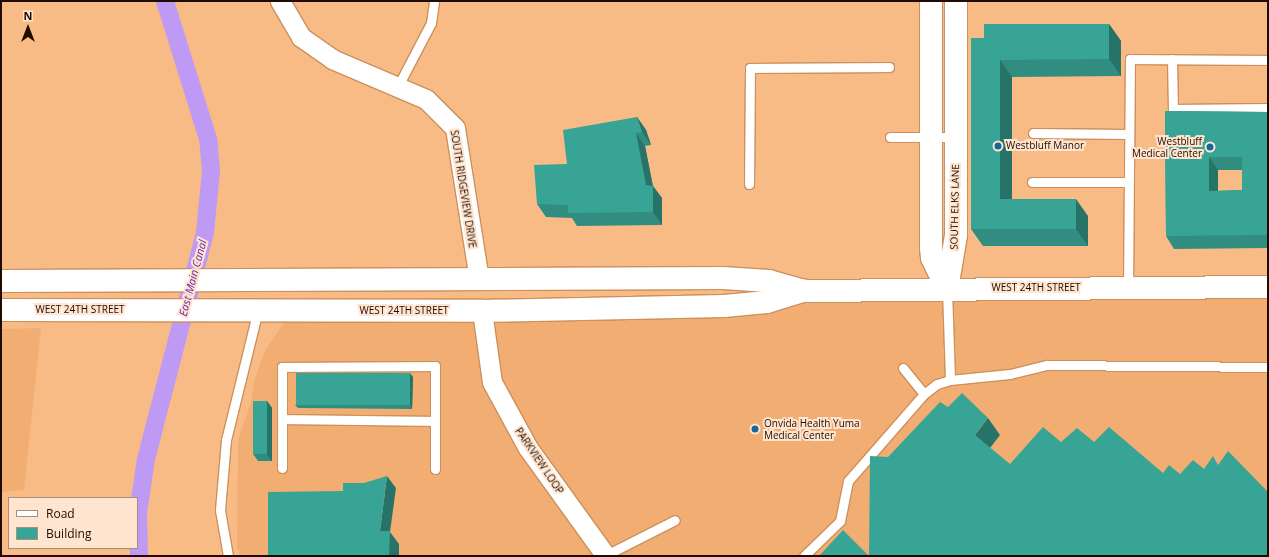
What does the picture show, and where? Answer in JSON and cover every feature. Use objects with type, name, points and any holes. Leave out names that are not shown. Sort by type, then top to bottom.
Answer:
[{"type":"main road","points":[[931,1],[931,248],[932,258],[947,289]]},
{"type":"main road","name":"SOUTH ELKS LANE","points":[[947,289],[956,235],[956,1]]},
{"type":"main road","name":"WEST 24TH STREET","points":[[1,281],[73,282],[157,280],[723,278],[769,281],[804,291]]},
{"type":"main road","points":[[479,280],[482,311]]},
{"type":"main road","points":[[1,293],[46,292],[73,282]]},
{"type":"main road","name":"WEST 24TH STREET","points":[[1,310],[482,311],[724,306],[767,302],[804,291],[1268,287]]},
{"type":"street","name":"SOUTH RIDGEVIEW DRIVE","points":[[280,1],[300,37],[332,59],[426,98],[455,128],[479,280]]},
{"type":"street","name":"PARKVIEW LOOP","points":[[482,311],[492,382],[528,448],[606,556]]},
{"type":"lane","points":[[398,86],[431,23],[434,1]]},
{"type":"lane","points":[[1128,288],[1130,59],[1268,60]]},
{"type":"lane","points":[[1172,59],[1173,109],[1268,108]]},
{"type":"lane","points":[[749,184],[750,68],[889,67]]},
{"type":"lane","points":[[1034,133],[1129,134]]},
{"type":"lane","points":[[890,137],[956,137]]},
{"type":"lane","points":[[1032,182],[1129,182]]},
{"type":"lane","points":[[947,289],[950,380]]},
{"type":"lane","points":[[228,556],[220,510],[226,440],[258,310]]},
{"type":"lane","points":[[804,556],[840,521],[848,481],[924,394],[937,384],[950,380],[1010,374],[1047,365],[1268,368]]},
{"type":"lane","points":[[282,468],[282,367],[434,366],[435,469]]},
{"type":"lane","points":[[903,368],[924,394]]},
{"type":"lane","points":[[282,419],[435,420]]},
{"type":"lane","points":[[606,556],[675,520]]},
{"type":"shaded area","name":"Onvida Health Yuma Medical Center","points":[[1268,287],[1268,556],[241,556],[237,547],[238,440],[251,402],[254,381],[265,351],[292,310],[767,302]]},
{"type":"shaded area","points":[[41,328],[24,490],[1,492],[1,329]]},
{"type":"building","points":[[984,24],[1109,24],[1109,59],[1000,60],[1000,199],[1076,199],[1076,229],[971,229],[971,38],[984,38]]},
{"type":"building","points":[[1165,111],[1268,112],[1268,235],[1166,236]],"holes":[[[1209,157],[1242,157],[1242,190],[1209,191]]]},
{"type":"building","points":[[637,117],[642,132],[636,133],[646,185],[653,186],[653,212],[568,213],[568,205],[537,204],[534,165],[567,164],[563,130]]},
{"type":"building","points":[[296,373],[410,373],[410,405],[296,405]]},
{"type":"building","points":[[962,393],[988,418],[975,435],[1010,464],[1043,427],[1061,442],[1077,428],[1094,442],[1109,427],[1163,473],[1169,465],[1180,474],[1193,460],[1204,469],[1213,456],[1218,465],[1228,451],[1268,492],[1268,556],[869,556],[870,456],[888,457],[940,402],[948,407]]},
{"type":"building","points":[[253,401],[267,401],[267,454],[253,454]]},
{"type":"building","points":[[387,476],[380,531],[390,531],[389,556],[268,556],[268,492],[343,491],[343,483],[364,483]]},
{"type":"building","points":[[843,530],[869,556],[819,556]]},
{"type":"waterway","name":"East Main Canal","points":[[139,556],[138,513],[146,459],[205,233],[211,171],[208,139],[165,1]]},
{"type":"place","name":"Westbluff Manor","points":[[998,146]]},
{"type":"place","name":"Westbluff Medical Center","points":[[1210,147]]},
{"type":"place","name":"Onvida Health Yuma Medical Center","points":[[755,429]]}]
